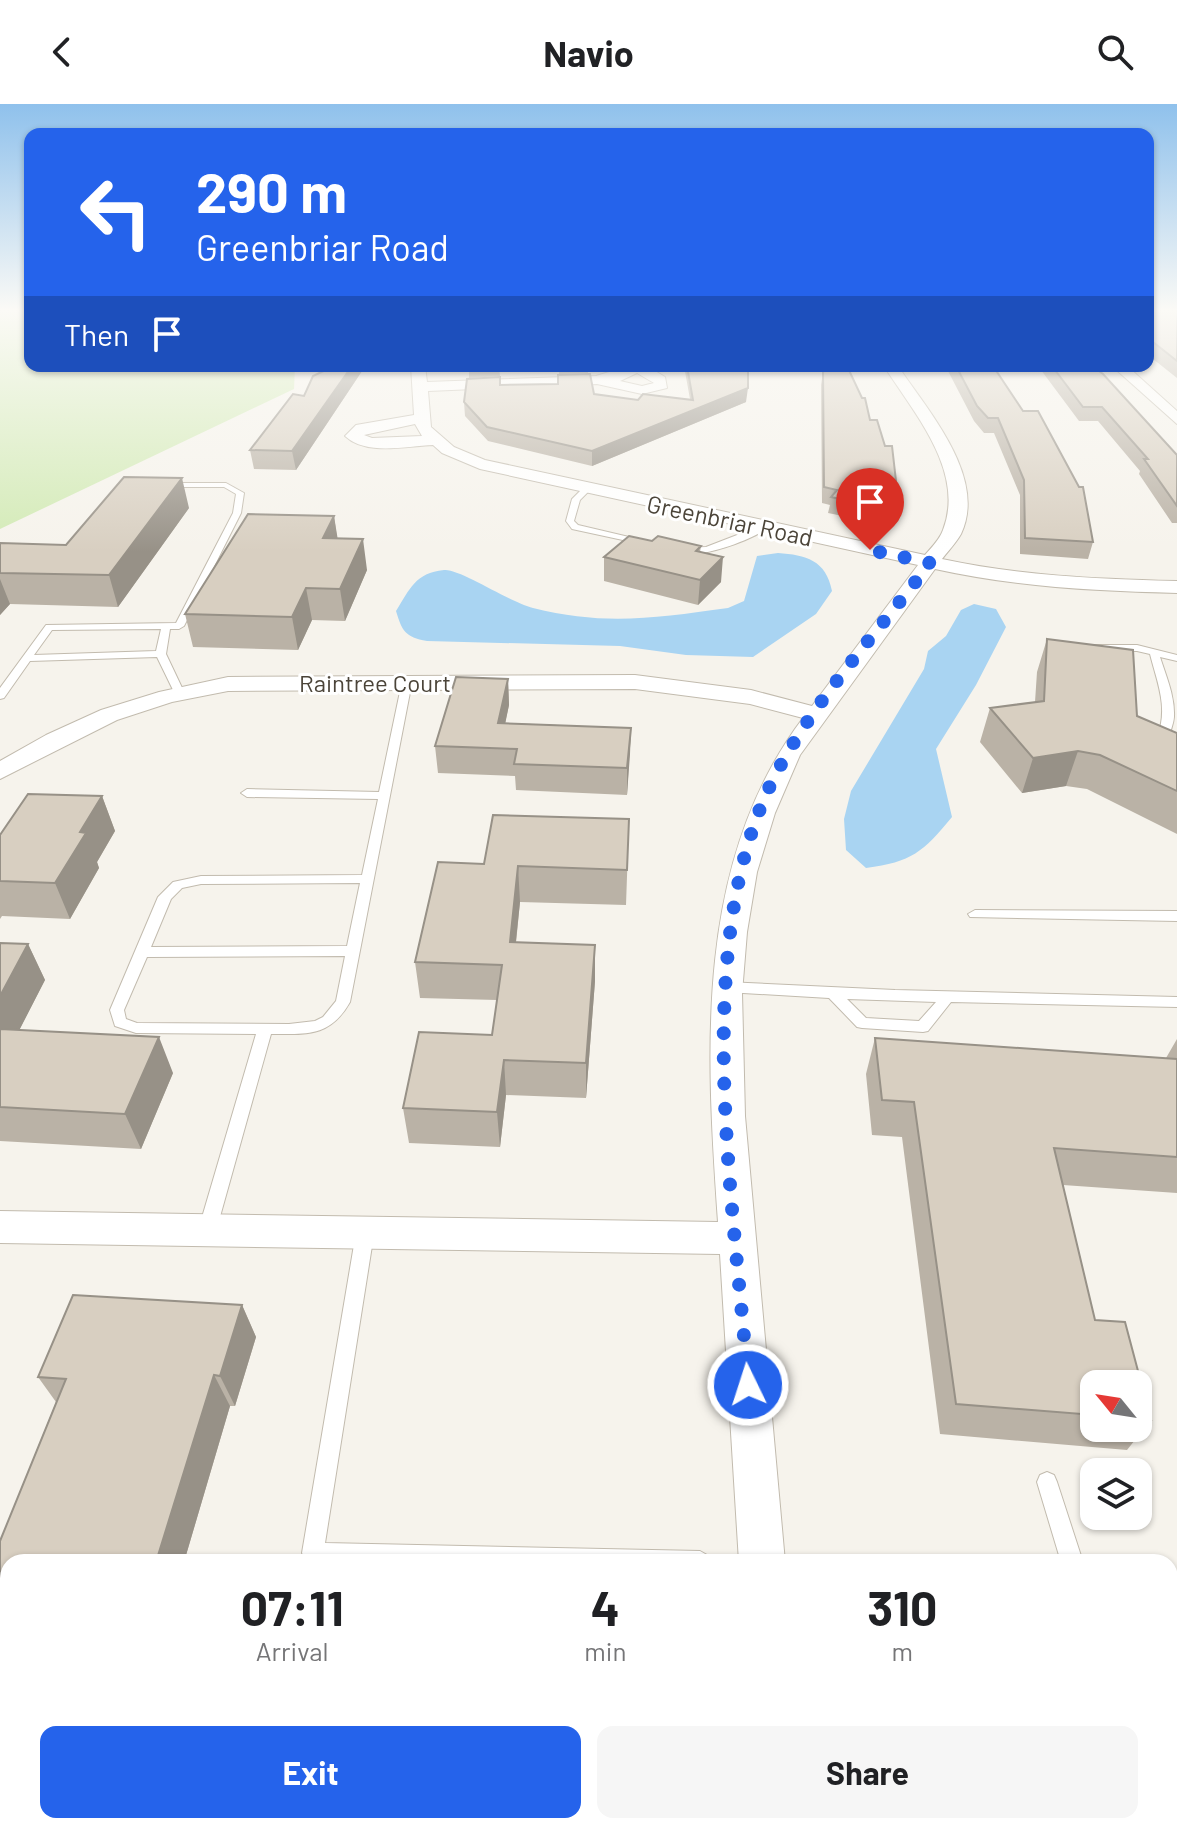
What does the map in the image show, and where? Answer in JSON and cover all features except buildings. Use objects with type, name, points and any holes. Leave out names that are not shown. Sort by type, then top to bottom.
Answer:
[{"type":"street","points":[[420,391],[423,428],[433,440]]},
{"type":"street","points":[[761,1554],[724,1068],[726,987],[736,899],[755,825],[788,754],[814,714],[952,533],[958,516],[958,484],[945,455],[906,391]]},
{"type":"street","points":[[1146,391],[1177,419]]},
{"type":"street","name":"Greenbriar Road","points":[[422,418],[362,428],[353,436],[370,443],[433,440],[480,464],[930,563],[1037,582],[1177,587]]},
{"type":"street","name":"Raintree Court","points":[[0,772],[58,735],[92,719],[179,692],[266,682],[655,683],[751,697],[814,714]]},
{"type":"street","points":[[0,1227],[737,1238]]},
{"type":"lane","points":[[0,696],[49,627],[179,626],[232,523],[240,493],[226,485],[154,485]]},
{"type":"lane","points":[[587,489],[576,499],[570,521],[575,527],[654,545]]},
{"type":"lane","points":[[232,523],[246,523]]},
{"type":"lane","points":[[669,548],[696,552],[766,527]]},
{"type":"lane","points":[[166,626],[161,654],[179,692]]},
{"type":"lane","points":[[1081,652],[1096,647],[1154,652],[1177,658]]},
{"type":"lane","points":[[1154,652],[1174,708],[1163,737],[1165,743],[1177,751]]},
{"type":"lane","points":[[27,658],[161,654]]},
{"type":"lane","points":[[367,879],[187,882],[171,889],[117,1010],[120,1022],[127,1027],[265,1029],[312,1028],[326,1025],[335,1018],[343,1002],[407,682]]},
{"type":"lane","points":[[247,793],[384,796]]},
{"type":"lane","points":[[975,914],[1177,916]]},
{"type":"lane","points":[[142,952],[353,951]]},
{"type":"lane","points":[[726,987],[834,995],[1177,1002]]},
{"type":"lane","points":[[834,995],[862,1023],[923,1027],[949,995]]},
{"type":"lane","points":[[207,1231],[265,1029]]},
{"type":"lane","points":[[356,1554],[313,1553],[365,1233]]},
{"type":"lane","points":[[1047,1482],[1070,1554]]},
{"type":"green space","points":[[0,391],[290,391],[0,529]]},
{"type":"water","points":[[778,553],[813,561],[825,572],[832,591],[816,614],[753,657],[686,655],[620,646],[427,641],[406,632],[396,611],[420,578],[444,570],[461,574],[533,608],[559,614],[607,619],[728,608],[744,601],[757,556]]},
{"type":"water","points":[[974,604],[996,609],[1006,627],[976,685],[936,749],[952,817],[933,839],[915,853],[895,862],[866,868],[846,850],[844,819],[851,791],[924,669],[928,651],[946,636],[961,610]]},
{"type":"route","points":[[748,1385],[724,1068],[726,987],[736,899],[755,825],[788,754],[814,714],[930,563],[870,550]]}]
